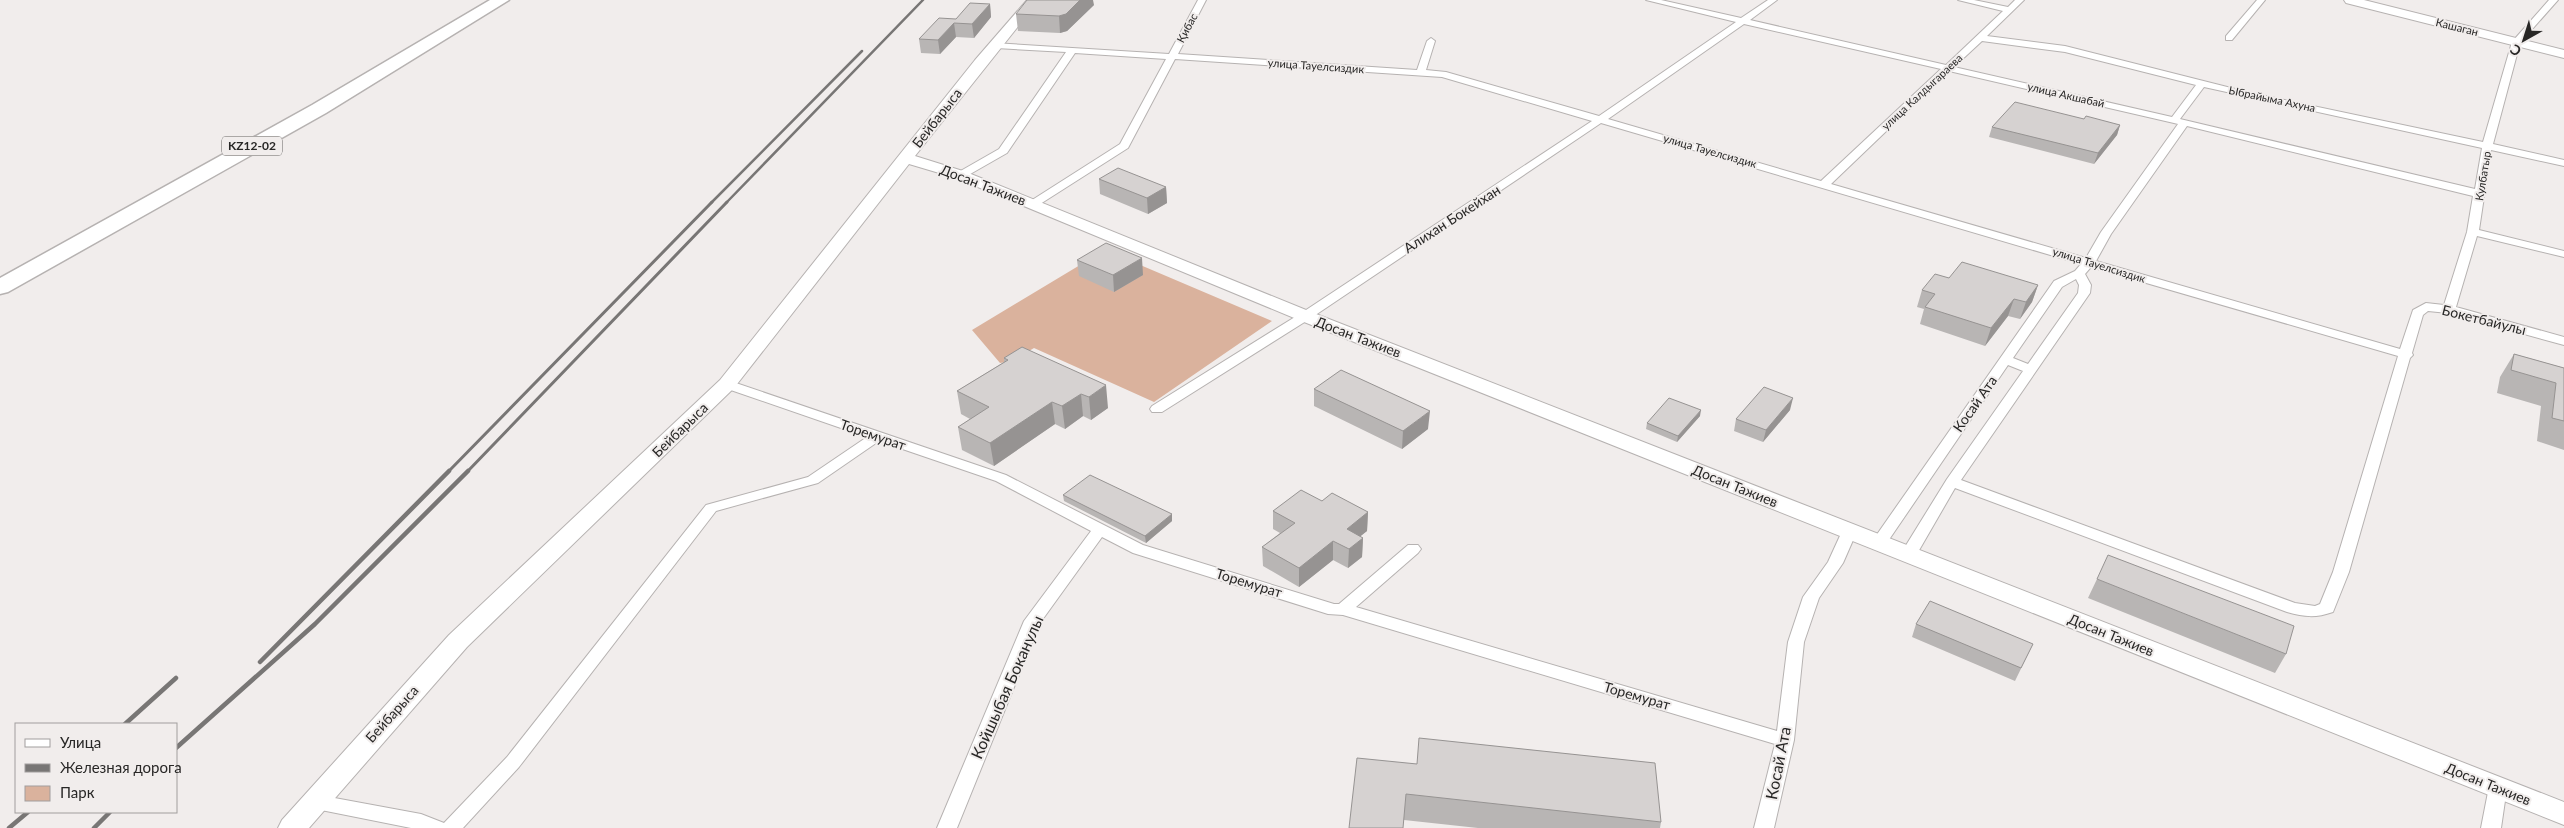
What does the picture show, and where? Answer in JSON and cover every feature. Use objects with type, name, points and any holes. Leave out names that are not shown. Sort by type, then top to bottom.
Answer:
[{"type":"highway","name":"KZ12-02","points":[[0,287],[319,109],[501,0]]},
{"type":"street","name":"Бейбарыса","points":[[292,828],[313,802],[458,641],[727,384],[1033,0]]},
{"type":"street","name":"Қибас","points":[[1033,204],[1124,146],[1202,0]]},
{"type":"street","name":"улица Акшабай","points":[[1650,0],[2179,122],[2480,194]]},
{"type":"street","name":"Алихан Бокейхан","points":[[1157,409],[1305,316],[1602,120],[1772,0]]},
{"type":"street","points":[[1962,0],[2009,10]]},
{"type":"street","name":"улица Калдыгараева","points":[[1824,184],[2020,0]]},
{"type":"street","points":[[2229,38],[2261,0]]},
{"type":"street","name":"Кашаган","points":[[2350,0],[2564,54]]},
{"type":"street","points":[[2516,42],[2554,0]]},
{"type":"street","name":"Ыбрайыма Ахуна","points":[[1980,38],[2024,41],[2072,50],[2137,65],[2202,84],[2564,163]]},
{"type":"street","points":[[1421,71],[1431,41]]},
{"type":"street","name":"Кулбатыр","points":[[2449,309],[2473,232],[2488,146],[2516,42]]},
{"type":"street","name":"улица Тауелсиздик","points":[[996,45],[1421,71],[1462,78],[2407,355]]},
{"type":"street","points":[[961,175],[1002,151],[1072,50]]},
{"type":"street","name":"Косай Ата","points":[[1880,544],[2058,284],[2065,278],[2079,274],[2089,262],[2202,84]]},
{"type":"street","name":"Досан Тажиев","points":[[906,158],[961,175],[1305,316],[2564,814]]},
{"type":"street","points":[[2473,232],[2564,254]]},
{"type":"street","name":"Косай Ата","points":[[1908,555],[1952,482],[2084,293],[2084,284],[2079,274]]},
{"type":"street","name":"Бокетбайулы","points":[[1952,482],[2293,608],[2315,612],[2327,608],[2341,572],[2407,355],[2417,313],[2426,307],[2449,309],[2564,341]]},
{"type":"street","points":[[2006,360],[2031,369]]},
{"type":"street","name":"Торемурат","points":[[727,384],[1001,478],[1138,549],[1334,610],[1343,609],[1785,740]]},
{"type":"street","points":[[451,828],[513,762],[711,508],[813,480],[877,436]]},
{"type":"street","name":"Койшыбая Боканулы","points":[[947,828],[1032,621],[1100,529]]},
{"type":"street","name":"Косай Ата","points":[[1764,828],[1785,740],[1796,642],[1811,597],[1835,563],[1849,532]]},
{"type":"street","points":[[1343,609],[1413,548]]},
{"type":"street","points":[[2491,828],[2498,788]]},
{"type":"street","points":[[313,802],[422,822],[436,828]]},
{"type":"green space","points":[[1105,250],[1272,321],[1154,402],[1034,348],[1012,361],[1000,363],[972,330]]},
{"type":"building","points":[[1027,0],[1080,0],[1066,14],[1059,16],[1016,14]]},
{"type":"building","points":[[970,3],[990,4],[972,24],[954,23],[938,40],[919,39],[939,18],[956,19]]},
{"type":"building","points":[[2015,102],[2084,119],[2086,116],[2120,125],[2098,153],[1992,127]]},
{"type":"building","points":[[1118,168],[1166,187],[1147,198],[1099,179]]},
{"type":"building","points":[[1106,243],[1142,258],[1113,275],[1077,260]]},
{"type":"building","points":[[1962,262],[2038,285],[2026,302],[2014,299],[1991,328],[1925,307],[1935,294],[1922,290],[1935,274],[1949,278]]},
{"type":"building","points":[[1022,347],[1106,385],[1089,397],[1081,394],[1062,406],[1052,402],[990,443],[958,427],[989,407],[957,391],[1008,360],[1004,358]]},
{"type":"building","points":[[2514,354],[2564,368],[2564,421],[2552,418],[2556,383],[2511,370]]},
{"type":"building","points":[[1341,370],[1430,411],[1403,431],[1314,389]]},
{"type":"building","points":[[1764,387],[1793,398],[1766,430],[1736,419]]},
{"type":"building","points":[[1669,398],[1701,410],[1678,436],[1647,423]]},
{"type":"building","points":[[1090,475],[1172,514],[1145,536],[1063,495]]},
{"type":"building","points":[[1301,490],[1322,501],[1332,493],[1368,512],[1347,529],[1363,538],[1349,549],[1333,541],[1299,568],[1262,547],[1295,523],[1273,511]]},
{"type":"building","points":[[2108,555],[2294,626],[2286,654],[2097,579]]},
{"type":"building","points":[[1930,601],[2033,644],[2021,668],[1916,624]]},
{"type":"building","points":[[1419,738],[1655,763],[1661,822],[1406,794],[1403,828],[1349,828],[1357,758],[1417,764]]},
{"type":"railway","points":[[726,203],[923,0]]},
{"type":"railway","points":[[711,203],[862,51]]},
{"type":"railway","points":[[448,472],[712,202]]},
{"type":"railway","points":[[467,472],[727,202]]},
{"type":"railway","points":[[260,662],[449,471]]},
{"type":"railway","points":[[178,746],[315,624],[467,472]]},
{"type":"railway","points":[[126,723],[176,678]]},
{"type":"railway","points":[[9,828],[27,813]]},
{"type":"railway","points":[[94,828],[109,813]]}]
